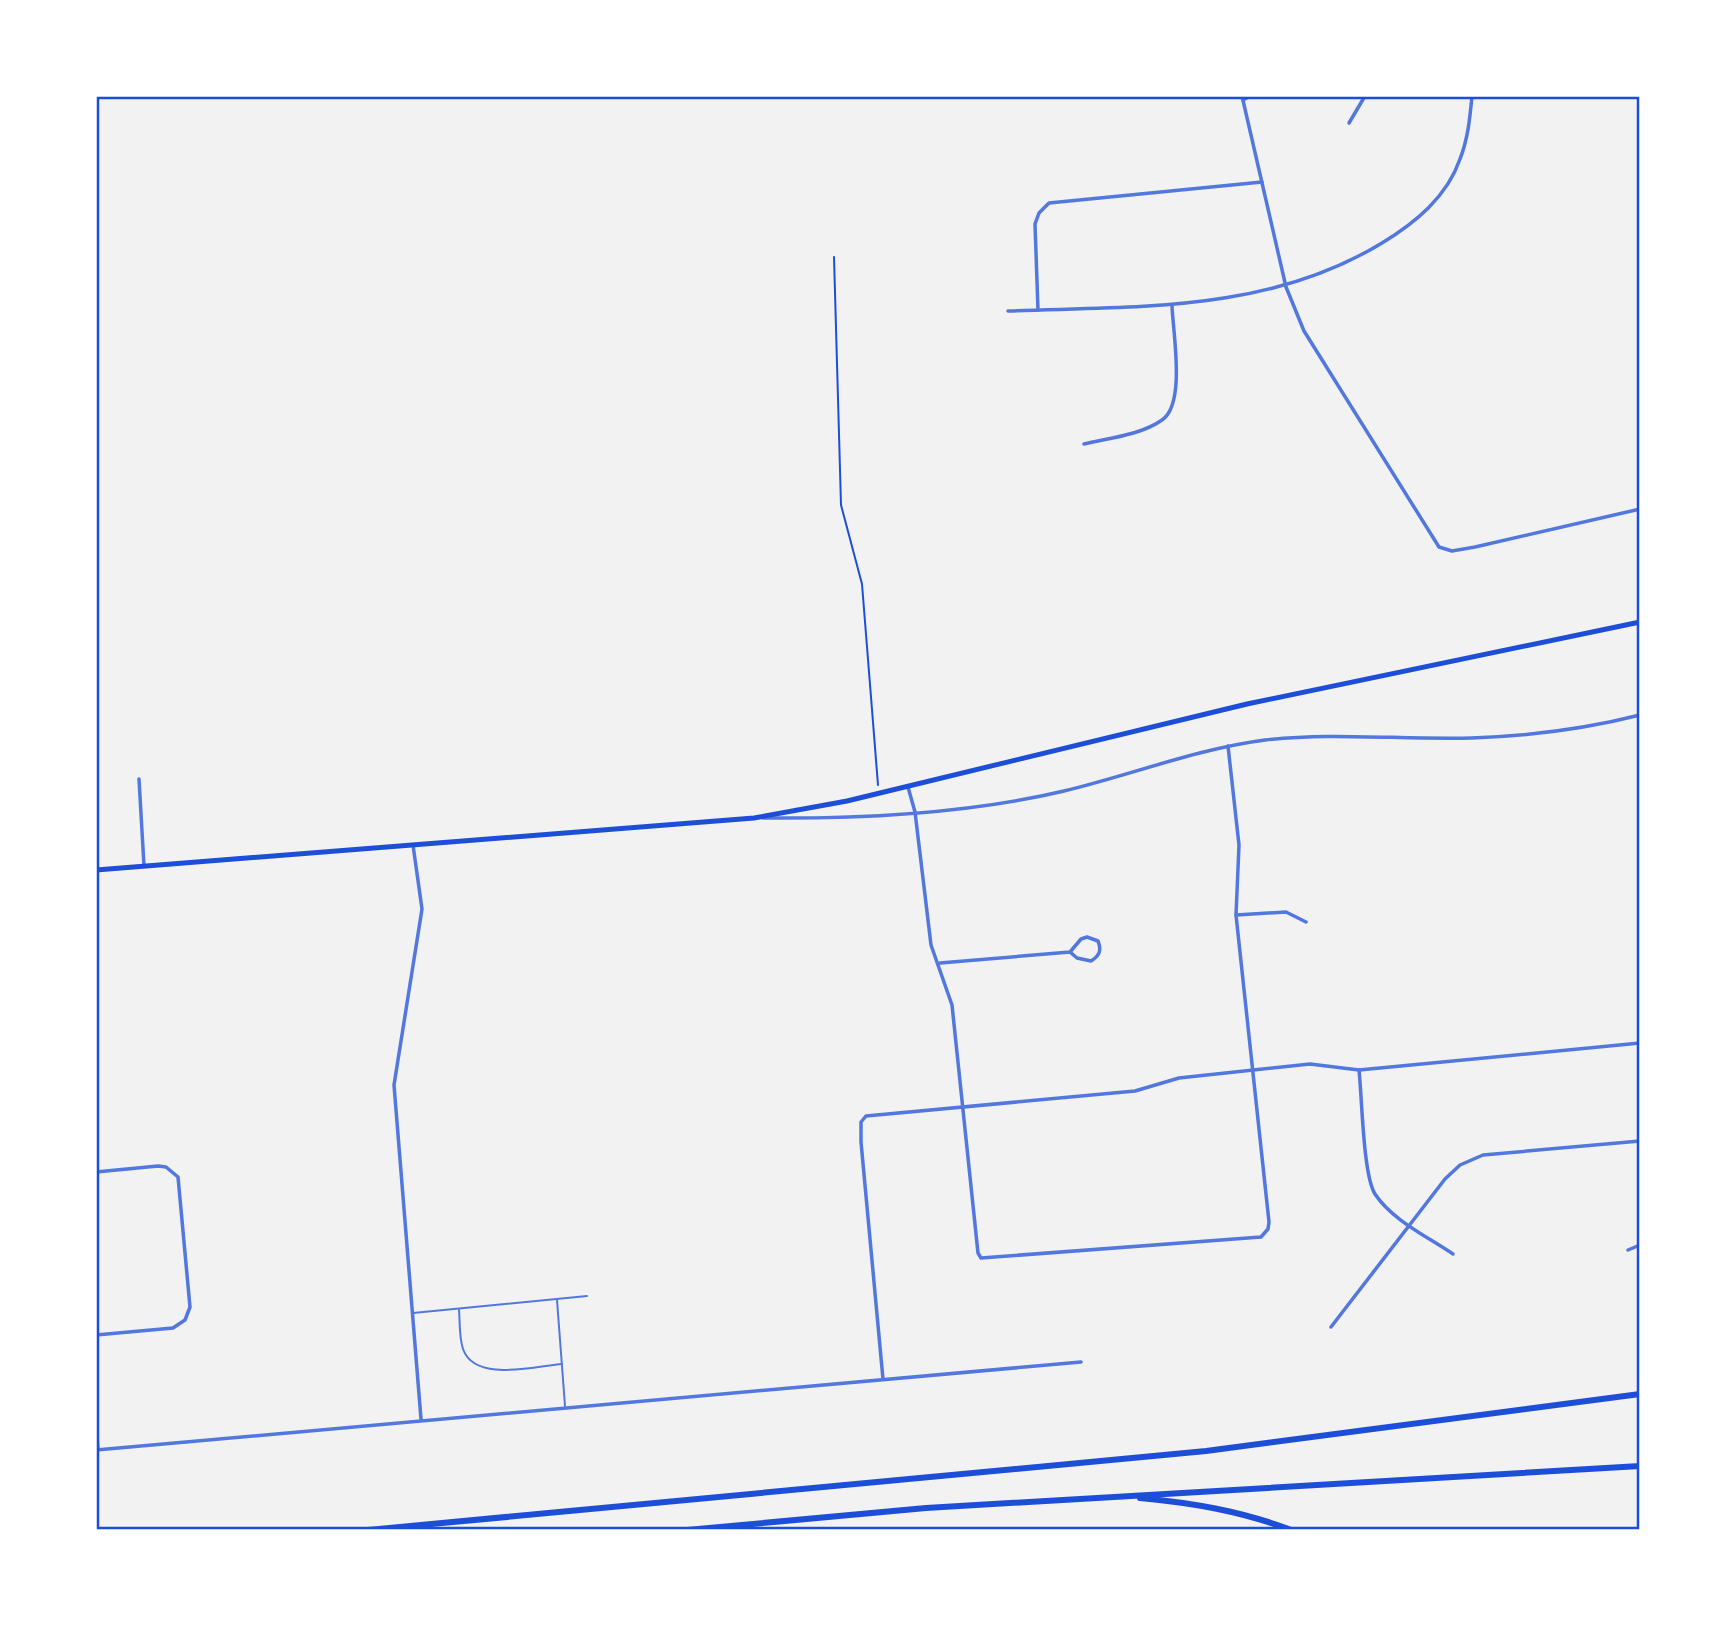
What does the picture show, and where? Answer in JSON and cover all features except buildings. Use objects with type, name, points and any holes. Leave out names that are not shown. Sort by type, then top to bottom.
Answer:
[{"type":"highway","points":[[368,1530],[1206,1451],[1640,1394]]},
{"type":"highway","points":[[687,1530],[926,1508],[1640,1466]]},
{"type":"highway","points":[[1120,1496],[1235,1511],[1291,1530]]},
{"type":"main road","points":[[96,870],[754,818],[879,792],[1247,704],[1640,622]]},
{"type":"street","points":[[1250,96],[1243,98],[1262,182],[1286,286],[1304,331],[1439,547],[1452,551],[1475,547],[1640,509]]},
{"type":"street","points":[[1349,123],[1365,96]]},
{"type":"street","points":[[1009,311],[1172,306],[1286,286],[1350,262],[1414,224],[1438,197],[1460,161],[1470,122],[1472,96]]},
{"type":"street","points":[[1038,310],[1035,224],[1038,213],[1049,203],[1262,182]]},
{"type":"street","points":[[1084,444],[1145,428],[1164,419],[1177,397],[1172,306]]},
{"type":"street","points":[[1640,432],[1640,450]]},
{"type":"street","points":[[754,818],[833,819],[915,813],[1063,792],[1228,746],[1298,738],[1500,736],[1554,732],[1640,715]]},
{"type":"street","points":[[908,785],[915,813],[931,945],[940,963],[952,1005],[978,1253],[981,1258],[1261,1237],[1268,1229],[1269,1222],[1236,915],[1239,845],[1228,746]]},
{"type":"street","points":[[139,779],[144,866]]},
{"type":"street","points":[[413,844],[422,909],[394,1085],[421,1419]]},
{"type":"street","points":[[1236,915],[1286,912],[1306,922]]},
{"type":"street","points":[[940,963],[1070,952],[1077,958],[1091,961],[1097,957],[1100,946],[1093,937],[1087,937],[1080,939],[1070,952]]},
{"type":"street","points":[[883,1379],[861,1122],[871,1114],[1135,1091],[1179,1078],[1310,1064],[1359,1070],[1640,1043]]},
{"type":"street","points":[[1359,1070],[1372,1188],[1383,1203],[1453,1254]]},
{"type":"street","points":[[1331,1326],[1449,1174],[1471,1159],[1502,1153],[1640,1141]]},
{"type":"street","points":[[96,1172],[158,1166],[166,1167],[178,1177],[190,1307],[185,1320],[173,1328],[96,1335]]},
{"type":"street","points":[[1628,1250],[1640,1245]]},
{"type":"street","points":[[96,1426],[97,1449],[1080,1362]]},
{"type":"lane","points":[[412,1313],[587,1296]]},
{"type":"lane","points":[[556,1299],[565,1407]]},
{"type":"lane","points":[[459,1309],[463,1348],[477,1365],[494,1369],[562,1364]]},
{"type":"path","points":[[834,257],[841,505],[862,584],[879,792]]}]
